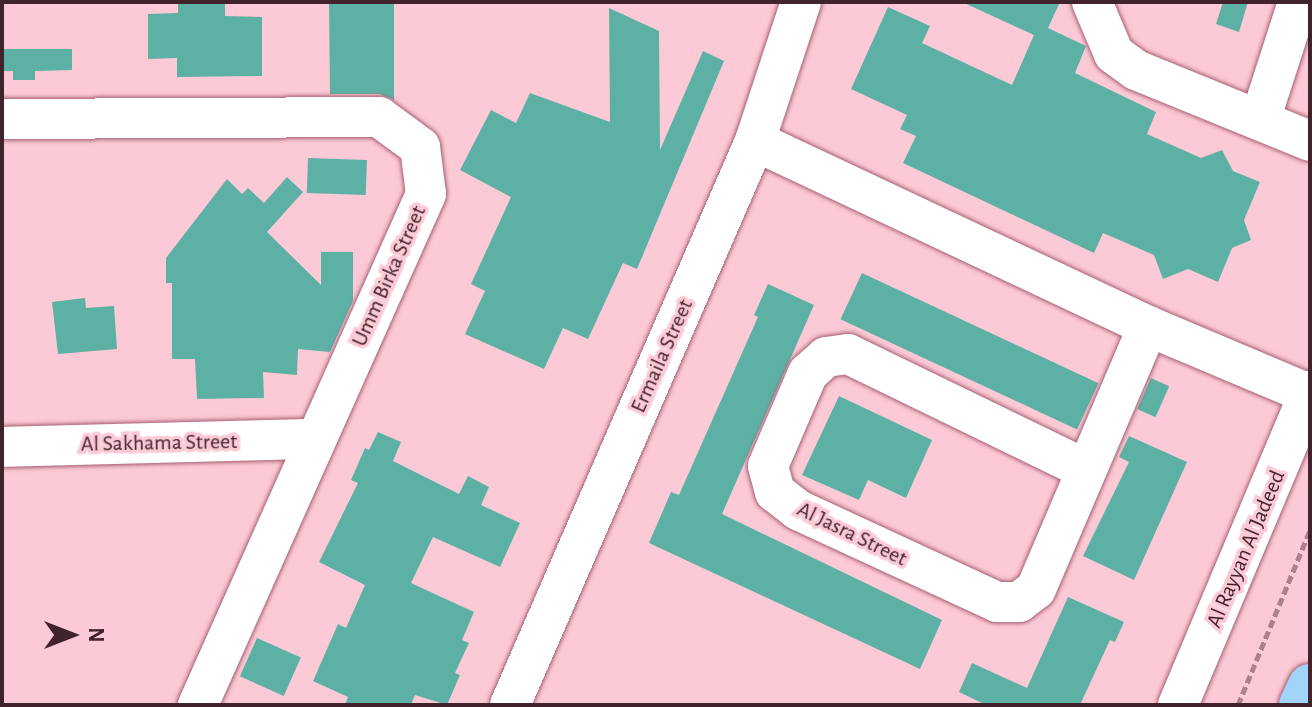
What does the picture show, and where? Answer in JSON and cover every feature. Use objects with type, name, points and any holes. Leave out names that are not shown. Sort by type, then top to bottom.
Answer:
[{"type":"highway","points":[[1301,705],[1310,686]]},
{"type":"street","name":"Ermaila Street","points":[[510,705],[755,141],[801,2]]},
{"type":"street","points":[[1092,2],[1114,54],[1136,70],[1310,141]]},
{"type":"street","points":[[1260,120],[1298,2]]},
{"type":"street","name":"Umm Birka Street","points":[[2,119],[379,117],[420,147],[426,194],[198,705]]},
{"type":"street","points":[[755,141],[1148,326],[1309,392]]},
{"type":"street","name":"Al Jasra Street","points":[[1085,469],[848,354],[826,357],[808,373],[768,466],[775,492],[798,510],[997,602],[1019,602],[1036,589],[1148,326]]},
{"type":"street","name":"Al Rayyan Al Jadeed","points":[[1178,705],[1309,392]]},
{"type":"street","name":"Al Sakhama Street","points":[[2,447],[316,439]]},
{"type":"path","points":[[1238,705],[1310,530]]},
{"type":"building","points":[[178,2],[225,2],[225,16],[262,17],[262,76],[177,77],[177,58],[148,59],[148,14],[178,13]]},
{"type":"building","points":[[329,2],[394,2],[394,100],[379,94],[330,94]]},
{"type":"building","points":[[962,2],[1060,2],[1048,28],[1086,46],[1075,73],[1156,112],[1147,134],[1201,158],[1222,150],[1233,171],[1260,182],[1244,220],[1251,240],[1232,248],[1218,282],[1188,269],[1163,279],[1154,255],[1103,233],[1094,253],[903,163],[916,136],[900,129],[907,115],[851,89],[888,7],[930,26],[922,43],[1012,85],[1034,35]]},
{"type":"building","points":[[1223,2],[1248,2],[1239,32],[1216,24]]},
{"type":"building","points":[[609,8],[659,31],[660,150],[703,51],[724,61],[637,269],[623,263],[588,339],[563,328],[544,369],[465,334],[485,291],[471,284],[511,197],[460,170],[491,110],[516,123],[530,93],[610,122]]},
{"type":"building","points":[[2,49],[72,49],[72,70],[35,71],[35,80],[13,80],[13,71],[2,71]]},
{"type":"building","points":[[308,158],[367,160],[366,195],[307,193]]},
{"type":"building","points":[[287,177],[303,192],[267,232],[321,285],[321,252],[353,252],[353,301],[330,352],[298,349],[297,375],[263,372],[264,398],[197,399],[195,359],[172,359],[172,283],[166,283],[166,258],[227,179],[242,194],[248,188],[264,203]]},
{"type":"building","points":[[862,273],[1099,383],[1077,430],[840,319]]},
{"type":"building","points":[[768,284],[814,305],[722,514],[942,620],[920,669],[649,543],[671,492],[679,495],[758,317],[754,315]]},
{"type":"building","points":[[85,298],[86,308],[114,306],[117,349],[58,354],[52,302]]},
{"type":"building","points":[[1151,378],[1169,386],[1155,417],[1137,409]]},
{"type":"building","points":[[839,396],[932,440],[906,498],[868,480],[859,500],[802,475]]},
{"type":"building","points":[[378,432],[401,442],[393,461],[459,494],[468,476],[489,487],[481,505],[520,523],[500,567],[433,537],[411,583],[474,612],[462,640],[469,643],[455,673],[460,675],[447,705],[415,695],[411,705],[345,705],[348,697],[313,681],[338,624],[346,628],[365,585],[319,562],[358,483],[351,480],[365,448],[369,450]]},
{"type":"building","points":[[1129,436],[1187,462],[1134,580],[1083,556],[1129,462],[1119,457]]},
{"type":"building","points":[[1068,597],[1124,622],[1115,642],[1110,640],[1080,705],[986,705],[959,692],[972,663],[1027,688]]},
{"type":"building","points":[[257,638],[301,658],[284,696],[240,676]]}]
